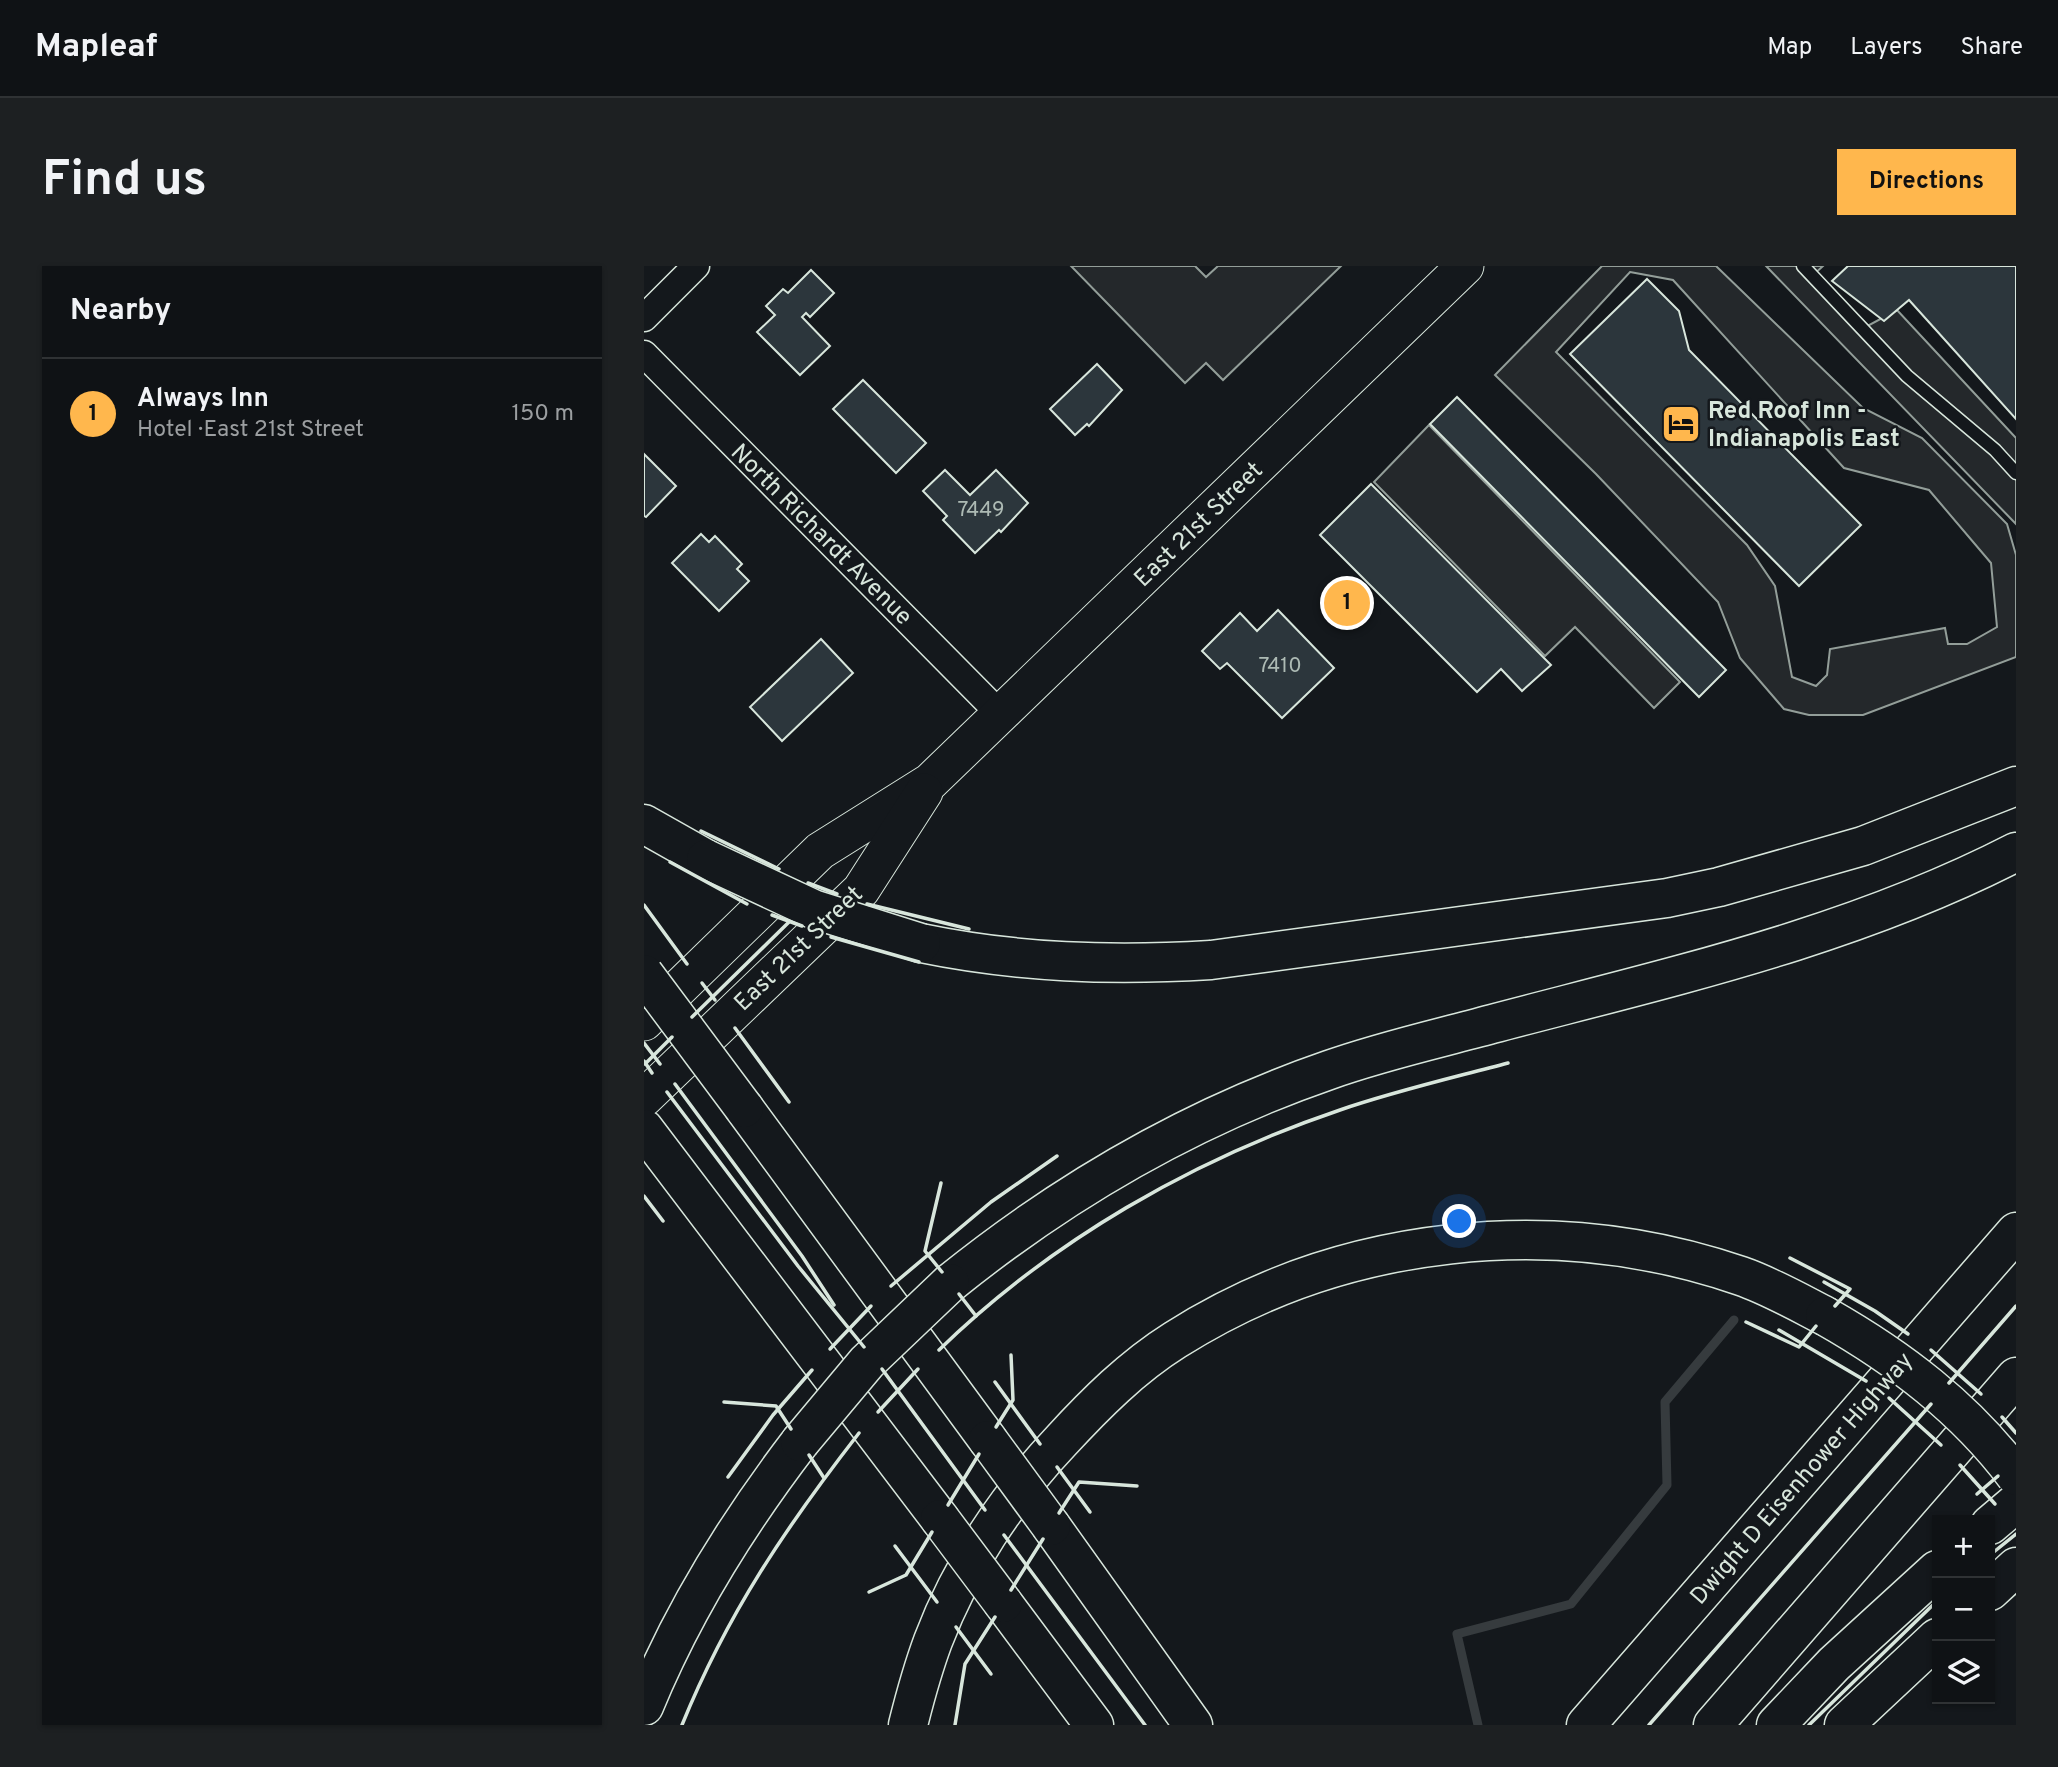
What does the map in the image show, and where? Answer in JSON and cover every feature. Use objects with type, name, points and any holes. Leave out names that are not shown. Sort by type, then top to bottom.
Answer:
[{"type":"highway","points":[[644,824],[706,859],[813,909],[922,943],[998,957],[1056,962],[1139,964],[1211,960],[1667,898],[1817,862],[1923,825],[2016,786]]},
{"type":"highway","points":[[644,1706],[703,1585],[751,1508],[800,1442],[876,1353],[950,1283],[1046,1211],[1092,1181],[1185,1129],[1280,1087],[1378,1054],[1803,940],[1917,898],[2016,852]]},
{"type":"highway","points":[[644,974],[1051,1526],[1194,1725]]},
{"type":"highway","points":[[644,1129],[1094,1725]]},
{"type":"highway","points":[[1951,1307],[2016,1214]]},
{"type":"highway","name":"Dwight D Eisenhower Highway","points":[[1586,1725],[2016,1232]]},
{"type":"highway","points":[[908,1725],[933,1640],[979,1547],[1032,1472],[1080,1420],[1137,1367],[1174,1340],[1257,1297],[1341,1265],[1387,1253],[1430,1245],[1516,1240],[1638,1250],[1742,1276],[1825,1316],[1887,1353],[1929,1385],[1981,1434],[2016,1476]]},
{"type":"highway","points":[[1713,1725],[2016,1377]]},
{"type":"highway","points":[[1995,1521],[2016,1503]]},
{"type":"highway","points":[[1995,1586],[2016,1567]]},
{"type":"highway","points":[[1776,1725],[1835,1664],[1932,1575]]},
{"type":"highway","points":[[1003,1603],[1071,1725]]},
{"type":"highway","points":[[1844,1725],[1934,1641]]},
{"type":"main road","name":"East 21st Street","points":[[644,1022],[820,851],[930,782],[1465,266]]},
{"type":"main road","name":"East 21st Street","points":[[644,1098],[861,890],[930,782]]},
{"type":"street","points":[[644,318],[696,266]]},
{"type":"street","name":"North Richardt Avenue","points":[[644,354],[1000,714]]},
{"type":"lane","points":[[1803,266],[1907,376],[1995,450],[2016,473]]},
{"type":"shaded area","points":[[1071,266],[1195,266],[1206,277],[1218,266],[1341,266],[1223,380],[1206,363],[1185,383]]},
{"type":"shaded area","points":[[1602,266],[1716,266],[1863,408],[1922,438],[2007,524],[2016,555],[2016,657],[1863,715],[1809,715],[1784,709],[1740,658],[1718,602],[1596,474],[1495,375]],"holes":[[[1630,272],[1673,280],[1844,468],[1929,490],[1991,563],[1997,627],[1967,644],[1948,644],[1945,628],[1830,649],[1827,675],[1816,686],[1792,677],[1775,586],[1747,545],[1556,352]]]},
{"type":"shaded area","points":[[1766,266],[1823,266],[1812,276],[1862,329],[1897,310],[2016,438],[2016,524]]},
{"type":"shaded area","points":[[1429,425],[1680,682],[1654,708],[1575,627],[1545,656],[1374,482]]},
{"type":"building","points":[[1848,266],[2016,266],[2016,419],[1909,300],[1884,321],[1832,281]]},
{"type":"building","points":[[811,270],[834,293],[810,317],[806,313],[802,317],[830,346],[800,375],[757,332],[775,315],[766,306],[783,289],[788,293]]},
{"type":"building","points":[[1647,279],[1679,311],[1689,350],[1861,525],[1799,586],[1570,354]]},
{"type":"building","points":[[1097,364],[1122,390],[1089,426],[1087,424],[1075,435],[1050,409]]},
{"type":"building","points":[[863,380],[926,443],[896,473],[833,409]]},
{"type":"building","points":[[1457,397],[1726,670],[1699,697],[1430,424]]},
{"type":"building","points":[[644,454],[676,486],[646,517],[644,516]]},
{"type":"building","points":[[945,470],[970,495],[996,470],[1028,503],[1001,532],[999,530],[975,553],[943,520],[947,516],[923,491]]},
{"type":"building","points":[[1371,484],[1551,665],[1522,691],[1501,669],[1477,692],[1320,535]]},
{"type":"building","points":[[701,534],[709,542],[715,536],[742,564],[737,569],[749,581],[719,611],[672,563]]},
{"type":"building","points":[[1278,610],[1334,668],[1282,718],[1227,663],[1220,669],[1202,651],[1240,613],[1257,631]]},
{"type":"building","points":[[821,639],[853,673],[782,741],[750,707]]},
{"type":"waterway","points":[[1478,1725],[1457,1634],[1571,1604],[1667,1485],[1665,1402],[1734,1320]]},
{"type":"wall","points":[[701,831],[779,869]]},
{"type":"wall","points":[[670,862],[747,904]]},
{"type":"wall","points":[[808,883],[837,894]]},
{"type":"wall","points":[[867,904],[969,929]]},
{"type":"wall","points":[[644,905],[687,964]]},
{"type":"wall","points":[[772,915],[802,926]]},
{"type":"wall","points":[[692,1017],[789,922]]},
{"type":"wall","points":[[831,937],[919,962]]},
{"type":"wall","points":[[702,983],[715,1000]]},
{"type":"wall","points":[[735,1028],[789,1102]]},
{"type":"wall","points":[[645,1064],[672,1037]]},
{"type":"wall","points":[[644,1043],[660,1064]]},
{"type":"wall","points":[[644,1061],[652,1073]]},
{"type":"wall","points":[[939,1350],[982,1310],[1076,1239],[1178,1179],[1231,1153],[1340,1110],[1508,1063]]},
{"type":"wall","points":[[675,1084],[802,1256],[834,1305]]},
{"type":"wall","points":[[667,1092],[798,1266],[864,1347]]},
{"type":"wall","points":[[891,1286],[991,1202],[1057,1156]]},
{"type":"wall","points":[[941,1183],[925,1251],[942,1272]]},
{"type":"wall","points":[[644,1196],[663,1221]]},
{"type":"wall","points":[[1790,1258],[1850,1289],[1835,1306]]},
{"type":"wall","points":[[1824,1282],[1875,1311],[1908,1334]]},
{"type":"wall","points":[[959,1294],[976,1316]]},
{"type":"wall","points":[[830,1349],[871,1306]]},
{"type":"wall","points":[[1949,1383],[2016,1306]]},
{"type":"wall","points":[[1746,1322],[1799,1347],[1816,1326]]},
{"type":"wall","points":[[1779,1330],[1866,1381]]},
{"type":"wall","points":[[1931,1350],[1981,1394]]},
{"type":"wall","points":[[996,1427],[1013,1400],[1011,1355]]},
{"type":"wall","points":[[882,1369],[985,1510]]},
{"type":"wall","points":[[878,1412],[918,1369]]},
{"type":"wall","points":[[728,1477],[773,1415],[812,1370]]},
{"type":"wall","points":[[995,1382],[1040,1444]]},
{"type":"wall","points":[[1889,1398],[1941,1445]]},
{"type":"wall","points":[[724,1402],[776,1406],[791,1429]]},
{"type":"wall","points":[[1649,1725],[1931,1404]]},
{"type":"wall","points":[[2002,1417],[2016,1433]]},
{"type":"wall","points":[[682,1725],[718,1646],[760,1573],[859,1433]]},
{"type":"wall","points":[[948,1505],[979,1454]]},
{"type":"wall","points":[[809,1455],[824,1478]]},
{"type":"wall","points":[[1960,1465],[1995,1504]]},
{"type":"wall","points":[[1057,1467],[1090,1512]]},
{"type":"wall","points":[[1977,1494],[1998,1476]]},
{"type":"wall","points":[[1059,1513],[1079,1482],[1137,1486]]},
{"type":"wall","points":[[869,1592],[906,1575],[932,1532]]},
{"type":"wall","points":[[1995,1551],[2016,1534]]},
{"type":"wall","points":[[1004,1535],[1145,1725]]},
{"type":"wall","points":[[1011,1590],[1043,1539]]},
{"type":"wall","points":[[895,1546],[937,1602]]},
{"type":"wall","points":[[1809,1725],[1932,1606]]},
{"type":"wall","points":[[955,1725],[965,1664],[995,1617]]},
{"type":"wall","points":[[956,1627],[991,1674]]},
{"type":"place","name":"Red Roof Inn - Indianapolis East","points":[[1681,424]]},
{"type":"place","name":"Always Inn","points":[[1347,603]]}]
